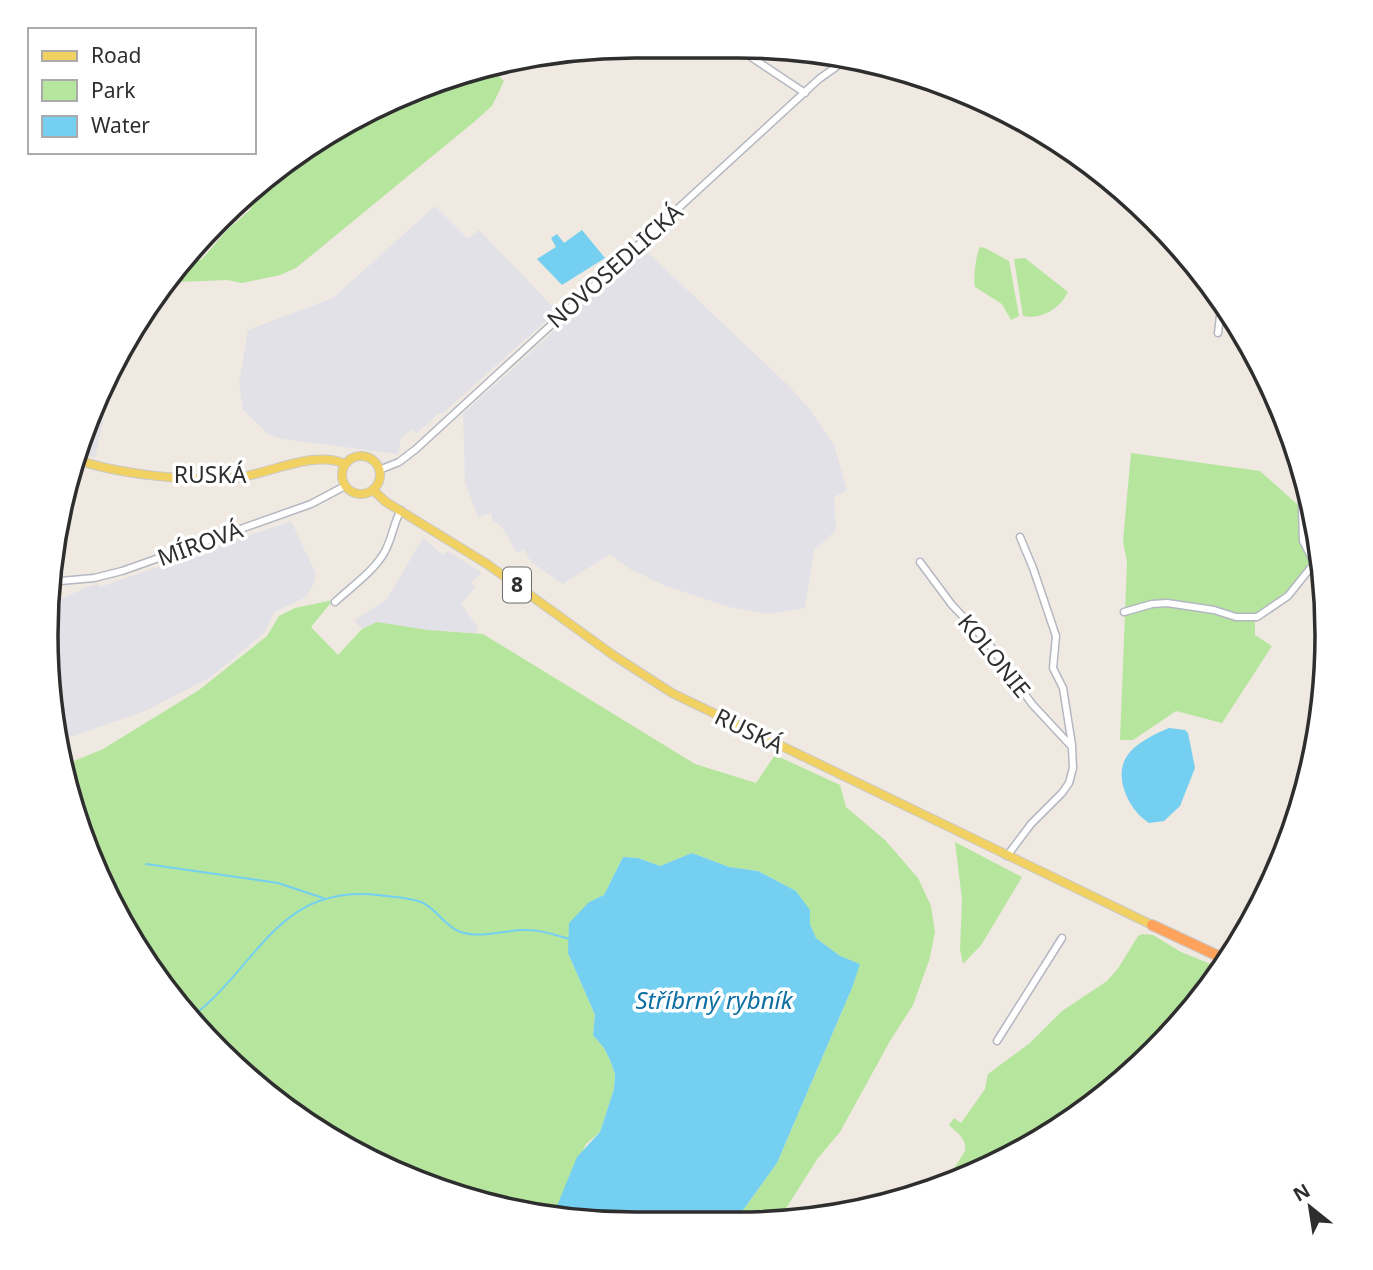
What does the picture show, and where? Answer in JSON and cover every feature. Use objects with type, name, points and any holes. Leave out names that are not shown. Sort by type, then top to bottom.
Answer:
[{"type":"highway","name":"8","points":[[1152,925],[1217,957]]},
{"type":"main road","points":[[345,486],[342,474],[345,464],[349,459],[361,455],[373,459],[379,470],[379,481],[373,490]]},
{"type":"main road","name":"RUSKÁ","points":[[84,462],[114,470],[205,478],[245,477],[319,460],[335,460],[345,464]]},
{"type":"main road","name":"8","points":[[345,486],[356,494],[373,490]]},
{"type":"main road","name":"RUSKÁ","points":[[373,490],[487,564],[665,689],[1152,925]]},
{"type":"street","points":[[753,58],[805,93]]},
{"type":"street","name":"NOVOSEDLICKÁ","points":[[379,470],[399,462],[431,435],[835,66]]},
{"type":"street","points":[[1218,333],[1220,317]]},
{"type":"street","name":"MÍROVÁ","points":[[61,581],[82,580],[122,571],[311,504],[345,486]]},
{"type":"street","points":[[335,601],[378,561],[385,551],[394,522],[401,510]]},
{"type":"street","points":[[1302,513],[1303,541],[1309,552]]},
{"type":"street","name":"KOLONIE","points":[[1007,856],[1031,824],[1062,793],[1069,783],[1073,768],[1063,688],[1053,668],[1056,636],[1020,537]]},
{"type":"street","name":"KOLONIE","points":[[920,562],[952,605],[989,644],[1032,704],[1072,747]]},
{"type":"street","points":[[1124,612],[1167,603],[1214,610],[1236,617],[1257,617],[1288,596],[1311,566]]},
{"type":"street","points":[[997,1041],[1062,938]]},
{"type":"shaded area","points":[[435,206],[468,239],[479,230],[557,311],[443,413],[438,414],[416,434],[412,429],[404,435],[398,454],[282,439],[268,434],[243,410],[239,383],[248,330],[333,298]]},
{"type":"shaded area","points":[[643,248],[791,388],[834,445],[847,490],[834,497],[836,530],[814,550],[805,608],[770,614],[729,607],[666,586],[630,569],[610,554],[563,584],[531,562],[524,549],[517,553],[502,527],[493,521],[491,513],[478,517],[465,482],[463,414],[563,323],[571,319],[574,311],[604,288]]},
{"type":"shaded area","points":[[103,412],[103,422],[95,458],[86,454]]},
{"type":"shaded area","points":[[291,521],[316,574],[306,597],[274,612],[265,632],[211,677],[145,711],[67,738],[59,673],[59,599],[90,586],[98,584],[100,587]]},
{"type":"shaded area","points":[[423,538],[443,555],[448,551],[482,573],[471,582],[475,587],[461,604],[478,628],[476,633],[428,630],[377,622],[362,629],[354,621],[387,599]]},
{"type":"green space","points":[[497,75],[504,81],[492,106],[296,268],[280,275],[242,283],[227,280],[179,282],[195,262],[202,259],[227,230],[250,210],[254,201],[314,155],[380,117],[449,88],[486,77]]},
{"type":"green space","points":[[980,247],[1009,261],[1019,316],[1011,320],[1002,304],[975,287],[975,267]]},
{"type":"green space","points":[[1025,258],[1068,292],[1050,312],[1023,316],[1014,259]]},
{"type":"green space","points":[[1131,453],[1260,471],[1301,507],[1310,563],[1286,593],[1255,614],[1255,635],[1272,646],[1222,723],[1176,711],[1133,740],[1120,740],[1127,562],[1123,541]]},
{"type":"green space","points":[[333,600],[311,627],[338,655],[362,629],[377,622],[428,630],[483,634],[695,764],[756,783],[775,755],[840,785],[846,807],[885,840],[918,878],[931,906],[935,932],[929,961],[913,1005],[840,1132],[818,1158],[785,1210],[742,1212],[777,1163],[852,988],[840,956],[816,938],[796,891],[758,871],[729,867],[692,853],[660,866],[638,858],[623,857],[604,895],[589,902],[568,953],[595,1015],[593,1035],[604,1048],[615,1074],[614,1089],[600,1132],[586,1144],[557,1207],[486,1193],[449,1182],[380,1153],[346,1135],[314,1115],[254,1069],[201,1016],[155,956],[117,890],[88,821],[72,762],[103,749],[199,690],[267,636],[279,616],[295,608]]},
{"type":"green space","points":[[955,842],[1022,877],[982,944],[963,964],[960,949],[962,899]]},
{"type":"green space","points":[[1153,935],[1181,952],[1212,964],[1172,1016],[1119,1069],[1089,1093],[1027,1135],[953,1171],[965,1151],[965,1146],[963,1139],[949,1125],[954,1118],[961,1123],[985,1089],[988,1074],[1030,1043],[1062,1011],[1107,981],[1138,936]]},
{"type":"water","points":[[582,230],[605,258],[562,285],[537,259],[556,247],[551,238],[557,234],[564,243]]},
{"type":"water","points":[[1169,728],[1185,730],[1188,733],[1195,768],[1180,806],[1164,821],[1149,823],[1134,809],[1124,790],[1122,769],[1135,747]]},
{"type":"water","name":"Stříbrný rybník","points":[[692,853],[729,867],[758,871],[796,891],[810,910],[810,924],[816,938],[840,956],[860,964],[777,1163],[742,1212],[597,1211],[557,1206],[577,1157],[600,1132],[614,1089],[615,1074],[604,1048],[593,1035],[595,1015],[568,953],[569,923],[589,902],[604,895],[623,857],[638,858],[660,866]]},
{"type":"waterway","points":[[146,864],[278,883],[323,898]]},
{"type":"waterway","points":[[197,1012],[271,934],[292,916],[315,903],[343,895],[378,895],[416,900],[431,908],[453,928],[466,934],[533,930],[569,939]]}]
